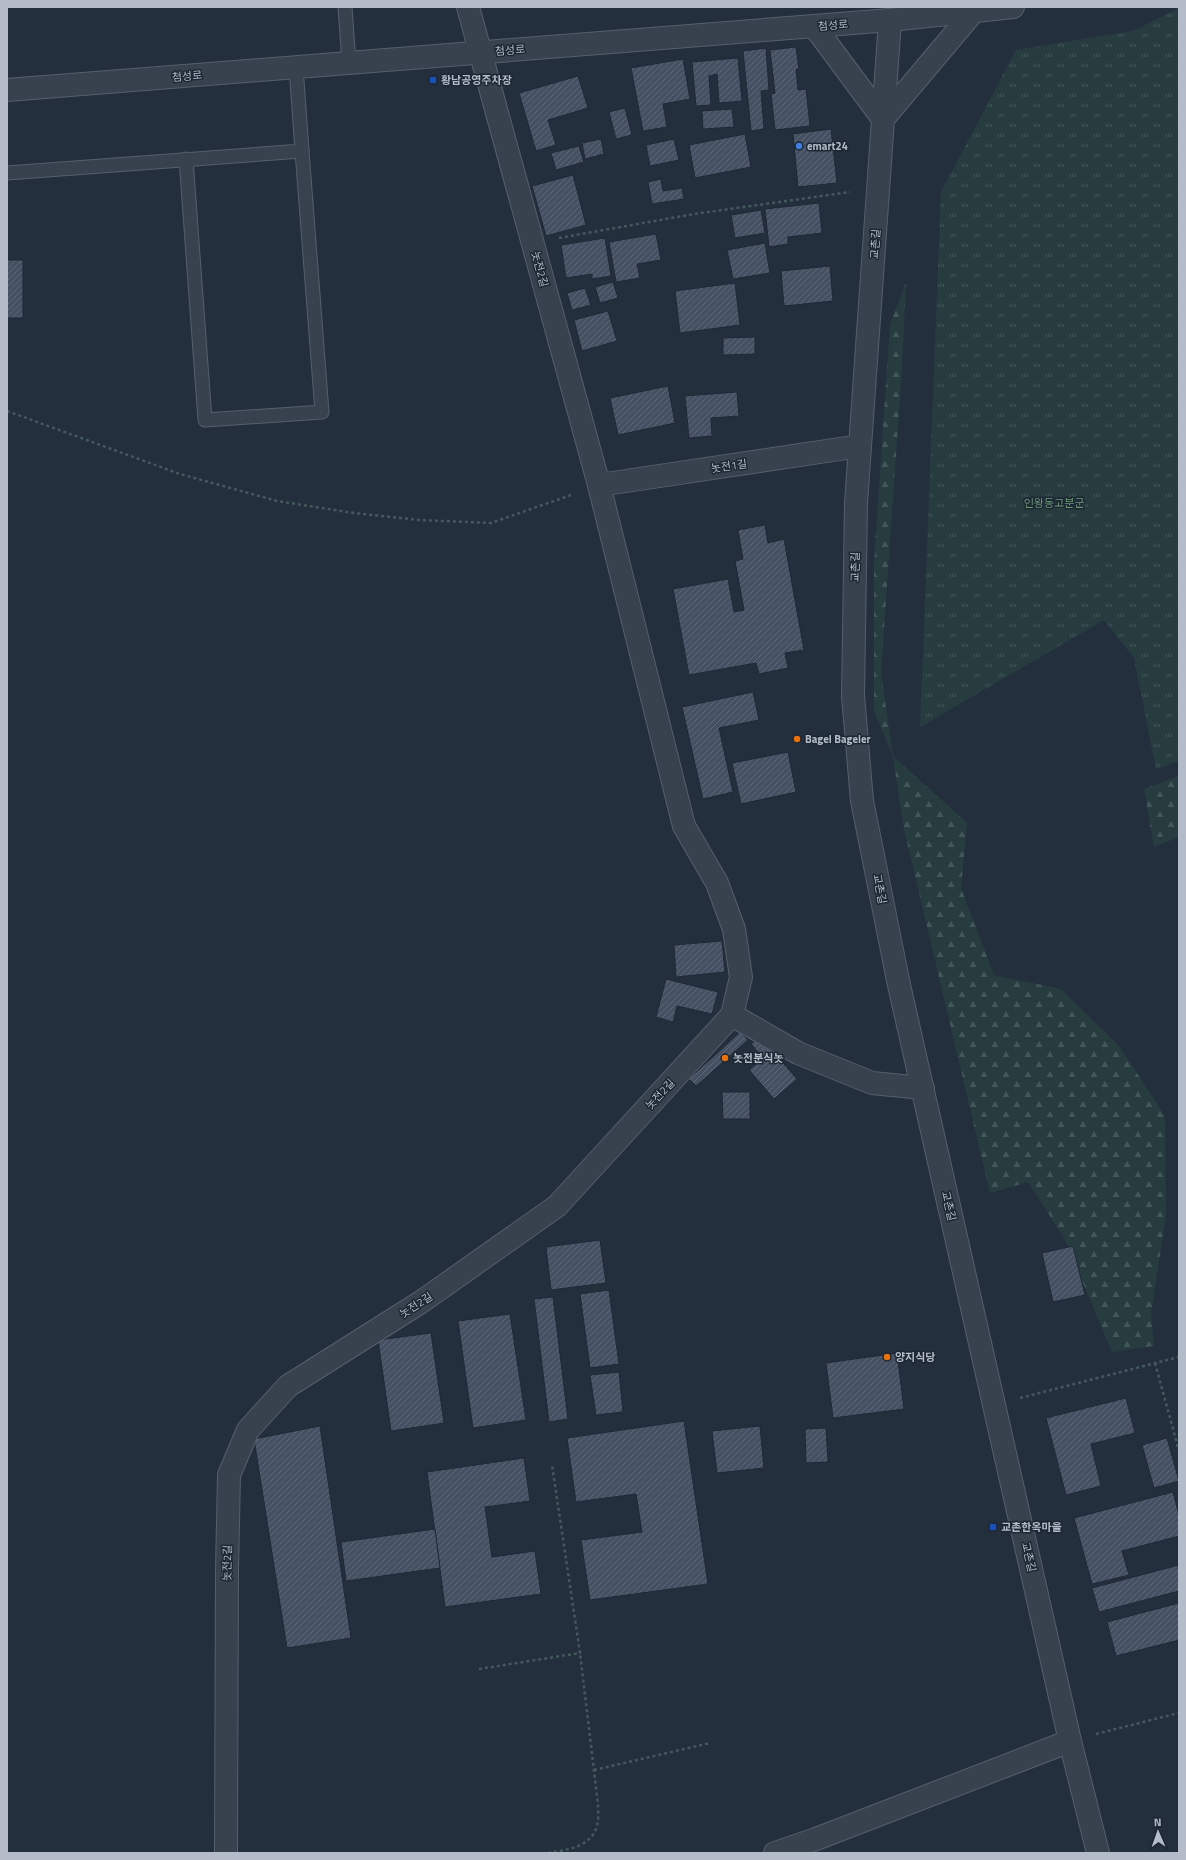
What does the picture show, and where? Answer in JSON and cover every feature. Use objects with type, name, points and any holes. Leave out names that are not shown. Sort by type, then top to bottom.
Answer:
[{"type":"street","name":"놋전2길","points":[[226,1853],[227,1570],[229,1475],[248,1430],[288,1386],[421,1302],[557,1206],[732,1015],[741,977],[734,929],[717,883],[684,826],[599,485],[468,7]]},
{"type":"street","name":"첨성로","points":[[7,90],[890,20],[1013,7]]},
{"type":"street","points":[[814,26],[883,119],[974,11]]},
{"type":"street","name":"교촌길","points":[[890,20],[856,504],[853,696],[862,801],[899,985],[1070,1740],[1098,1853]]},
{"type":"street","name":"놋전1길","points":[[599,485],[860,446]]},
{"type":"street","points":[[732,1015],[798,1053],[872,1083],[923,1088]]},
{"type":"street","points":[[775,1853],[816,1839],[1070,1740]]},
{"type":"lane","points":[[345,7],[349,63]]},
{"type":"lane","points":[[186,160],[206,420],[322,412],[296,67]]},
{"type":"lane","points":[[7,173],[302,151]]},
{"type":"path","points":[[533,242],[694,214],[879,188]]},
{"type":"path","points":[[7,411],[180,474],[278,501],[354,514],[419,520],[491,523],[599,485]]},
{"type":"path","points":[[994,1405],[1179,1357]]},
{"type":"path","points":[[1155,1363],[1179,1451]]},
{"type":"path","points":[[548,1853],[568,1850],[588,1841],[597,1826],[598,1804],[580,1653],[552,1465]]},
{"type":"path","points":[[479,1669],[580,1653]]},
{"type":"path","points":[[1070,1740],[1179,1713]]},
{"type":"path","points":[[594,1770],[710,1743]]},
{"type":"green space","name":"인왕동고분군","points":[[1179,8],[1179,761],[1156,769],[1134,658],[1104,620],[920,727],[941,192],[1016,50],[1133,31]]},
{"type":"green space","points":[[906,283],[902,368],[881,672],[893,756],[967,823],[961,888],[994,975],[1061,989],[1120,1047],[1165,1116],[1166,1216],[1151,1313],[1154,1346],[1112,1352],[1064,1238],[1028,1182],[990,1193],[904,829],[893,757],[874,710],[874,564],[890,324]]},
{"type":"green space","points":[[1179,776],[1179,837],[1154,847],[1144,789]]},
{"type":"building","points":[[796,47],[799,69],[796,69],[798,90],[806,89],[810,126],[775,130],[771,94],[775,93],[770,50]]},
{"type":"building","points":[[766,48],[769,90],[761,91],[764,129],[751,131],[743,51]]},
{"type":"building","points":[[738,58],[742,101],[719,103],[717,74],[709,76],[711,105],[696,106],[692,62]]},
{"type":"building","points":[[683,59],[690,99],[663,104],[667,127],[643,131],[631,68]]},
{"type":"building","points":[[578,76],[588,108],[548,120],[556,145],[536,151],[519,93]]},
{"type":"building","points":[[625,108],[632,135],[616,139],[609,112]]},
{"type":"building","points":[[732,109],[734,127],[703,129],[702,111]]},
{"type":"building","points":[[831,129],[837,183],[798,187],[793,134]]},
{"type":"building","points":[[745,134],[751,167],[695,178],[689,145]]},
{"type":"building","points":[[601,139],[604,154],[585,159],[582,143]]},
{"type":"building","points":[[674,139],[679,160],[650,166],[646,145]]},
{"type":"building","points":[[579,146],[584,162],[556,170],[551,153]]},
{"type":"building","points":[[573,175],[586,225],[546,236],[532,186]]},
{"type":"building","points":[[661,179],[663,191],[682,188],[684,199],[652,204],[648,182]]},
{"type":"building","points":[[819,203],[822,233],[788,237],[788,244],[769,247],[765,209]]},
{"type":"building","points":[[761,210],[765,233],[735,238],[731,215]]},
{"type":"building","points":[[656,234],[661,260],[637,264],[640,278],[616,282],[609,242]]},
{"type":"building","points":[[605,238],[611,276],[592,279],[592,274],[566,278],[561,245]]},
{"type":"building","points":[[765,243],[770,273],[733,279],[727,250]]},
{"type":"building","points":[[7,260],[23,260],[23,318],[7,318]]},
{"type":"building","points":[[830,266],[833,301],[784,306],[781,271]]},
{"type":"building","points":[[613,282],[618,298],[600,303],[595,287]]},
{"type":"building","points":[[735,283],[740,325],[680,333],[675,291]]},
{"type":"building","points":[[585,288],[591,305],[572,310],[567,293]]},
{"type":"building","points":[[608,311],[617,341],[582,351],[574,320]]},
{"type":"building","points":[[755,337],[755,354],[723,355],[723,338]]},
{"type":"building","points":[[668,386],[675,423],[618,435],[610,398]]},
{"type":"building","points":[[737,392],[739,416],[711,418],[712,436],[689,438],[685,396]]},
{"type":"building","points":[[765,525],[768,543],[784,539],[804,650],[785,653],[788,668],[759,674],[756,663],[689,675],[673,589],[728,579],[734,612],[744,610],[735,561],[743,559],[738,530]]},
{"type":"building","points":[[753,692],[759,720],[719,728],[733,792],[703,799],[682,707]]},
{"type":"building","points":[[788,752],[796,792],[741,804],[732,763]]},
{"type":"building","points":[[722,941],[725,972],[676,977],[674,945]]},
{"type":"building","points":[[666,979],[718,992],[712,1014],[677,1006],[673,1022],[656,1017]]},
{"type":"building","points":[[740,1032],[748,1040],[696,1086],[689,1079]]},
{"type":"building","points":[[760,1036],[797,1079],[774,1099],[749,1070],[763,1058],[751,1044]]},
{"type":"building","points":[[722,1092],[750,1092],[750,1119],[723,1119]]},
{"type":"building","points":[[600,1240],[606,1283],[551,1290],[546,1247]]},
{"type":"building","points":[[1073,1246],[1085,1295],[1053,1302],[1042,1253]]},
{"type":"building","points":[[609,1290],[619,1364],[590,1368],[580,1294]]},
{"type":"building","points":[[553,1297],[568,1419],[549,1422],[534,1299]]},
{"type":"building","points":[[510,1314],[526,1420],[473,1428],[458,1321]]},
{"type":"building","points":[[431,1333],[444,1423],[391,1431],[378,1340]]},
{"type":"building","points":[[897,1353],[904,1409],[833,1418],[826,1363]]},
{"type":"building","points":[[619,1372],[623,1412],[596,1415],[590,1375]]},
{"type":"building","points":[[1126,1398],[1135,1433],[1091,1444],[1101,1486],[1066,1495],[1046,1418]]},
{"type":"building","points":[[684,1421],[708,1584],[590,1600],[581,1540],[642,1532],[636,1494],[576,1502],[567,1438]]},
{"type":"building","points":[[320,1426],[351,1638],[287,1648],[254,1439]]},
{"type":"building","points":[[760,1426],[764,1468],[717,1473],[712,1431]]},
{"type":"building","points":[[826,1428],[828,1462],[806,1463],[805,1429]]},
{"type":"building","points":[[1167,1438],[1179,1481],[1154,1488],[1142,1445]]},
{"type":"building","points":[[524,1458],[530,1501],[485,1507],[492,1557],[535,1551],[541,1594],[445,1607],[427,1472]]},
{"type":"building","points":[[1173,1492],[1179,1515],[1179,1536],[1122,1551],[1129,1575],[1092,1584],[1074,1518]]},
{"type":"building","points":[[435,1529],[440,1568],[346,1581],[341,1542]]},
{"type":"building","points":[[1179,1565],[1179,1591],[1099,1612],[1092,1588]]},
{"type":"building","points":[[1179,1603],[1179,1640],[1116,1656],[1107,1622]]},
{"type":"place","name":"황남공영주차장","points":[[433,80]]},
{"type":"place","name":"emart24","points":[[799,146]]},
{"type":"place","name":"Bagel Bageler","points":[[797,739]]},
{"type":"place","name":"놋전분식놋","points":[[725,1058]]},
{"type":"place","name":"양지식당","points":[[887,1357]]},
{"type":"place","name":"교촌한옥마을","points":[[993,1527]]}]
